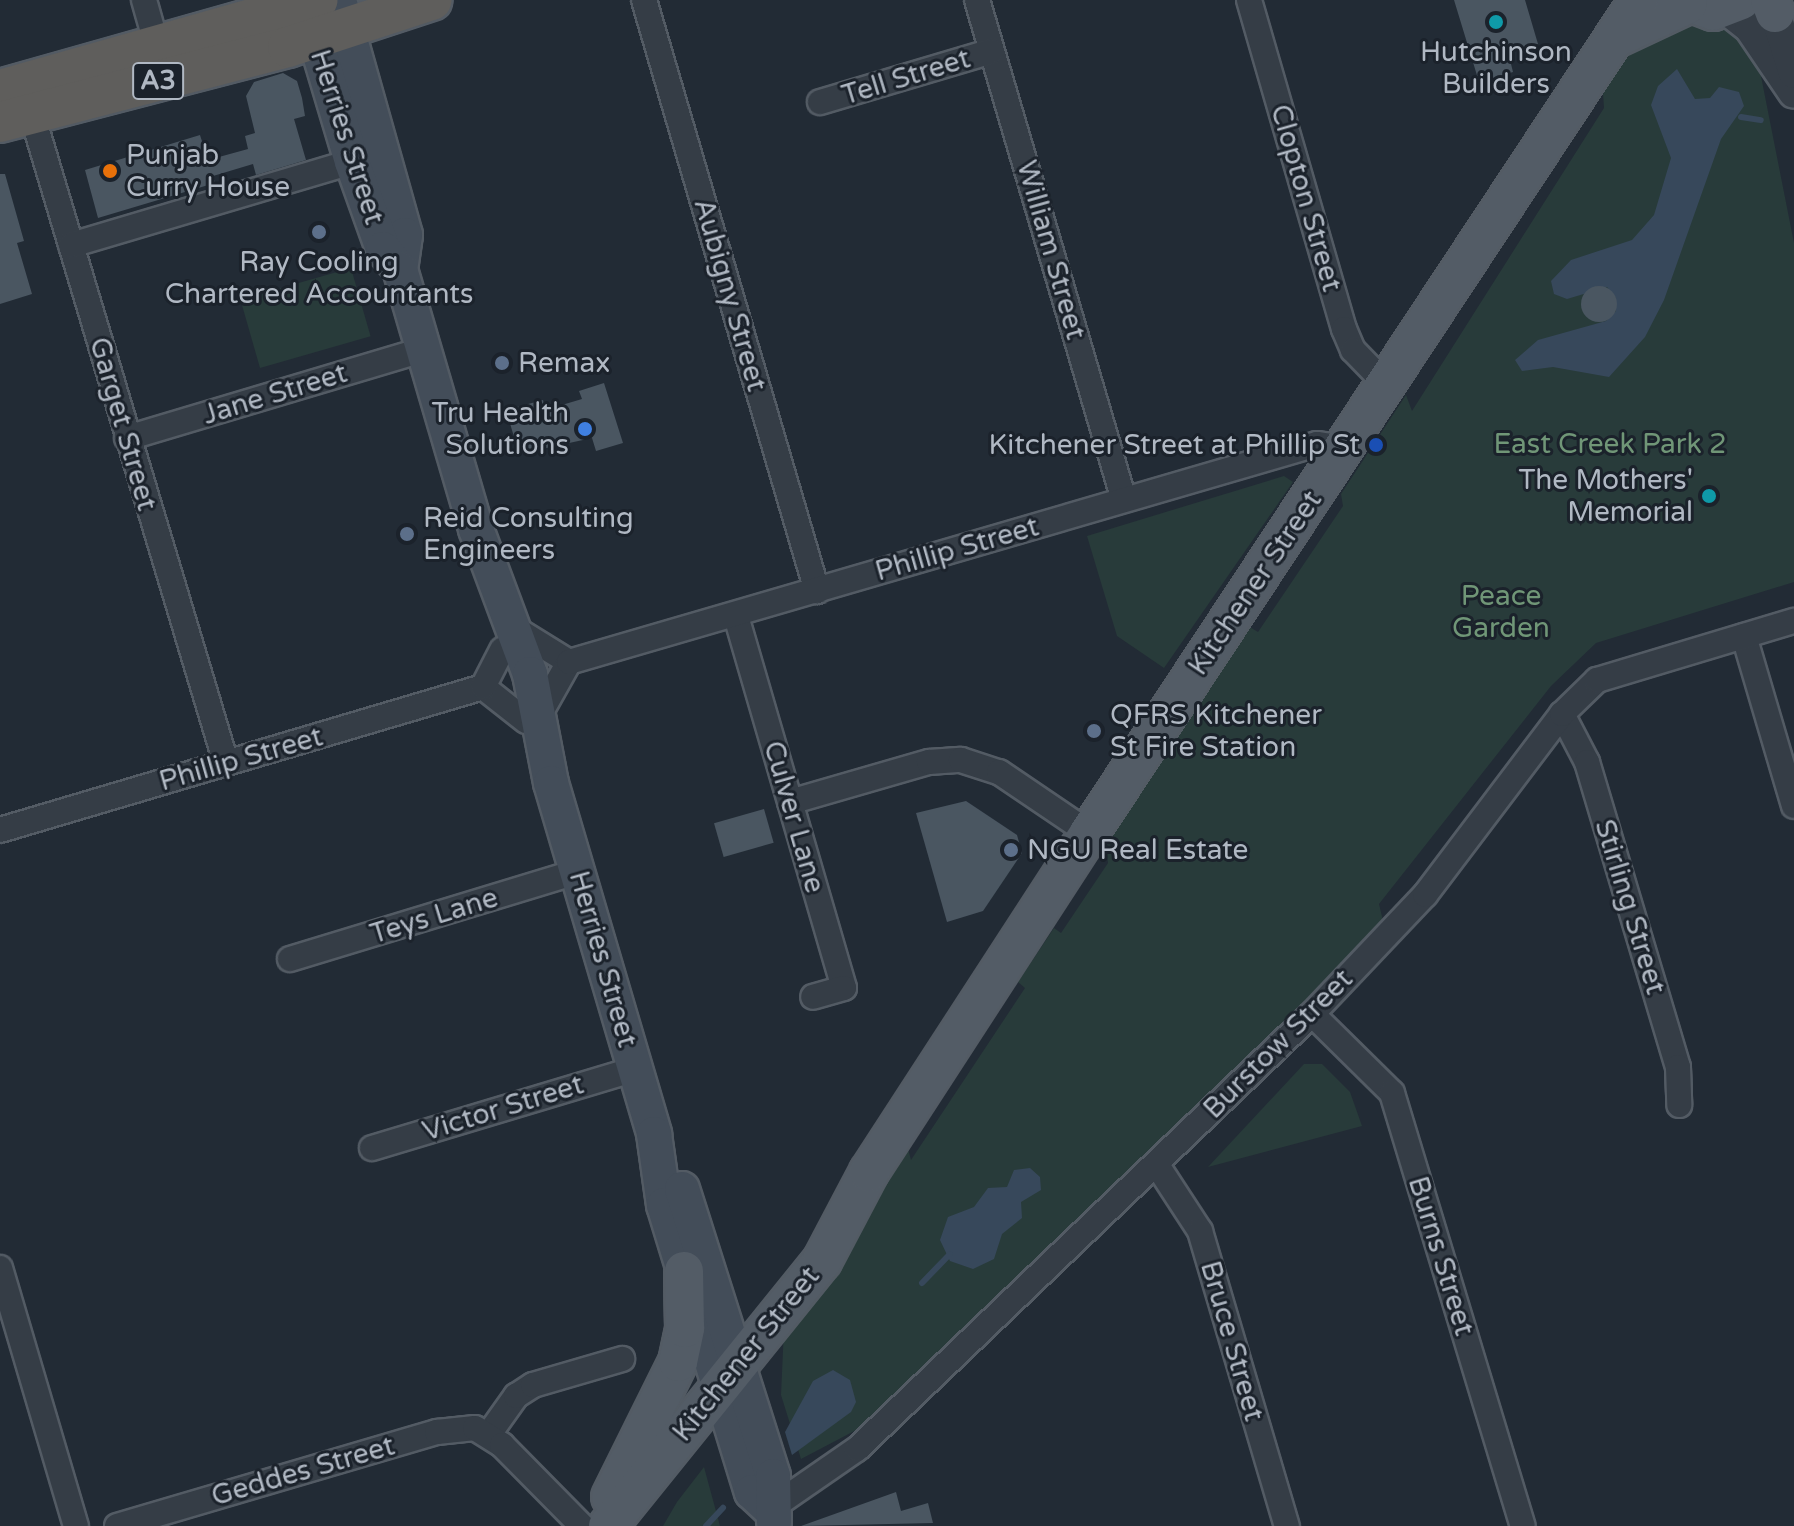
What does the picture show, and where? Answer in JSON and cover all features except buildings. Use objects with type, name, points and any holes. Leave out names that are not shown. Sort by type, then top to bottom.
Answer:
[{"type":"highway","name":"A3","points":[[14,102],[157,46],[321,12],[432,0]]},
{"type":"highway","name":"A3","points":[[14,102],[321,12]]},
{"type":"main road","name":"Kitchener Street","points":[[615,1484],[724,1360],[822,1261],[869,1172],[1089,833],[1618,37],[1639,0]]},
{"type":"main road","points":[[1618,37],[1686,2],[1758,4]]},
{"type":"main road","name":"Herries Street","points":[[321,12],[352,162],[383,249],[400,269]]},
{"type":"main road","name":"Herries Street","points":[[321,12],[405,235],[400,269],[654,1134],[664,1205],[684,1271],[724,1360]]},
{"type":"main road","name":"Herries Street","points":[[654,1134],[680,1181],[724,1360],[752,1492],[772,1517]]},
{"type":"main road","points":[[601,1526],[615,1484],[678,1362],[684,1271]]},
{"type":"main road","name":"Kitchener Street","points":[[608,1526],[724,1360]]},
{"type":"street","points":[[144,0],[157,46]]},
{"type":"street","name":"Aubigny Street","points":[[644,0],[817,591]]},
{"type":"street","name":"William Street","points":[[977,0],[1124,500]]},
{"type":"street","name":"Clopton Street","points":[[1249,0],[1344,329],[1353,350],[1386,384]]},
{"type":"street","points":[[1758,4],[1794,73]]},
{"type":"street","points":[[1758,4],[1750,28],[1794,93]]},
{"type":"street","name":"Tell Street","points":[[820,102],[992,51]]},
{"type":"street","name":"Garget Street","points":[[14,102],[71,245],[226,763]]},
{"type":"street","points":[[71,245],[352,162]]},
{"type":"street","name":"Jane Street","points":[[127,438],[423,350]]},
{"type":"street","name":"Phillip Street","points":[[569,662],[736,616],[1317,444],[1346,448]]},
{"type":"street","name":"Culver Lane","points":[[736,616],[844,988],[813,997]]},
{"type":"street","name":"Burstow Street","points":[[772,1517],[857,1449],[1312,1014],[1425,895],[1562,714],[1597,680],[1794,621]]},
{"type":"street","points":[[1744,636],[1794,806]]},
{"type":"street","points":[[507,638],[569,662],[532,719],[483,687],[507,638]]},
{"type":"street","name":"Phillip Street","points":[[0,830],[483,687]]},
{"type":"street","name":"Stirling Street","points":[[1562,714],[1596,792],[1678,1067],[1679,1105]]},
{"type":"street","points":[[790,802],[929,762],[961,760],[999,772],[1089,833]]},
{"type":"street","name":"Teys Lane","points":[[290,959],[577,872]]},
{"type":"street","name":"Burns Street","points":[[1312,1014],[1392,1093],[1523,1526]]},
{"type":"street","name":"Victor Street","points":[[372,1148],[635,1069]]},
{"type":"street","name":"Bruce Street","points":[[1157,1165],[1200,1231],[1287,1526]]},
{"type":"street","points":[[0,1268],[76,1526]]},
{"type":"street","points":[[582,1526],[489,1434],[516,1396],[533,1385],[622,1359]]},
{"type":"street","name":"Geddes Street","points":[[117,1526],[437,1432],[475,1428],[489,1434]]},
{"type":"green space","name":"East Creek Park 2","points":[[1722,21],[1756,51],[1794,243],[1794,582],[1596,643],[1551,686],[1379,904],[1384,925],[860,1428],[801,1459],[781,1395],[784,1328],[906,1141],[911,1160],[1025,988],[1018,982],[1054,928],[1061,933],[1108,863],[1105,840],[1248,626],[1258,632],[1343,506],[1341,494],[1406,395],[1412,411],[1604,108],[1603,93],[1624,60],[1669,22]]},
{"type":"green space","points":[[351,268],[371,336],[260,368],[240,300]]},
{"type":"green space","points":[[1284,476],[1293,482],[1164,668],[1117,636],[1087,536]]},
{"type":"green space","points":[[1304,1064],[1322,1064],[1350,1092],[1362,1126],[1208,1167]]},
{"type":"green space","points":[[704,1467],[720,1526],[663,1526],[677,1502]]},
{"type":"water","points":[[1677,69],[1695,99],[1710,98],[1719,87],[1739,92],[1744,106],[1721,139],[1664,300],[1645,337],[1609,377],[1553,367],[1522,371],[1515,360],[1538,340],[1606,321],[1616,311],[1616,298],[1607,287],[1567,299],[1554,294],[1551,281],[1571,260],[1632,240],[1654,215],[1671,158],[1651,105],[1658,86]]},
{"type":"water","points":[[1030,1168],[1040,1177],[1041,1190],[1021,1202],[1022,1218],[1002,1234],[994,1259],[973,1269],[950,1261],[940,1240],[948,1217],[974,1207],[988,1188],[1007,1187],[1014,1170]]},
{"type":"water","points":[[833,1370],[850,1380],[856,1402],[851,1412],[792,1455],[785,1432],[813,1381]]},
{"type":"waterway","points":[[1741,117],[1761,120]]},
{"type":"waterway","points":[[922,1283],[950,1254]]},
{"type":"waterway","points":[[706,1526],[723,1508]]},
{"type":"place","name":"Hutchinson Builders","points":[[1496,22]]},
{"type":"place","name":"Punjab Curry House","points":[[110,171]]},
{"type":"place","name":"Ray Cooling Chartered Accountants","points":[[319,232]]},
{"type":"place","name":"Remax","points":[[502,363]]},
{"type":"place","name":"Tru Health Solutions","points":[[585,429]]},
{"type":"place","name":"Kitchener Street at Phillip St","points":[[1376,445]]},
{"type":"place","name":"The Mothers' Memorial","points":[[1709,496]]},
{"type":"place","name":"Reid Consulting Engineers","points":[[407,534]]},
{"type":"place","name":"QFRS Kitchener St Fire Station","points":[[1094,731]]},
{"type":"place","name":"NGU Real Estate","points":[[1011,850]]},
{"type":"park label","name":"Peace Garden","points":[[1501,612]]}]
